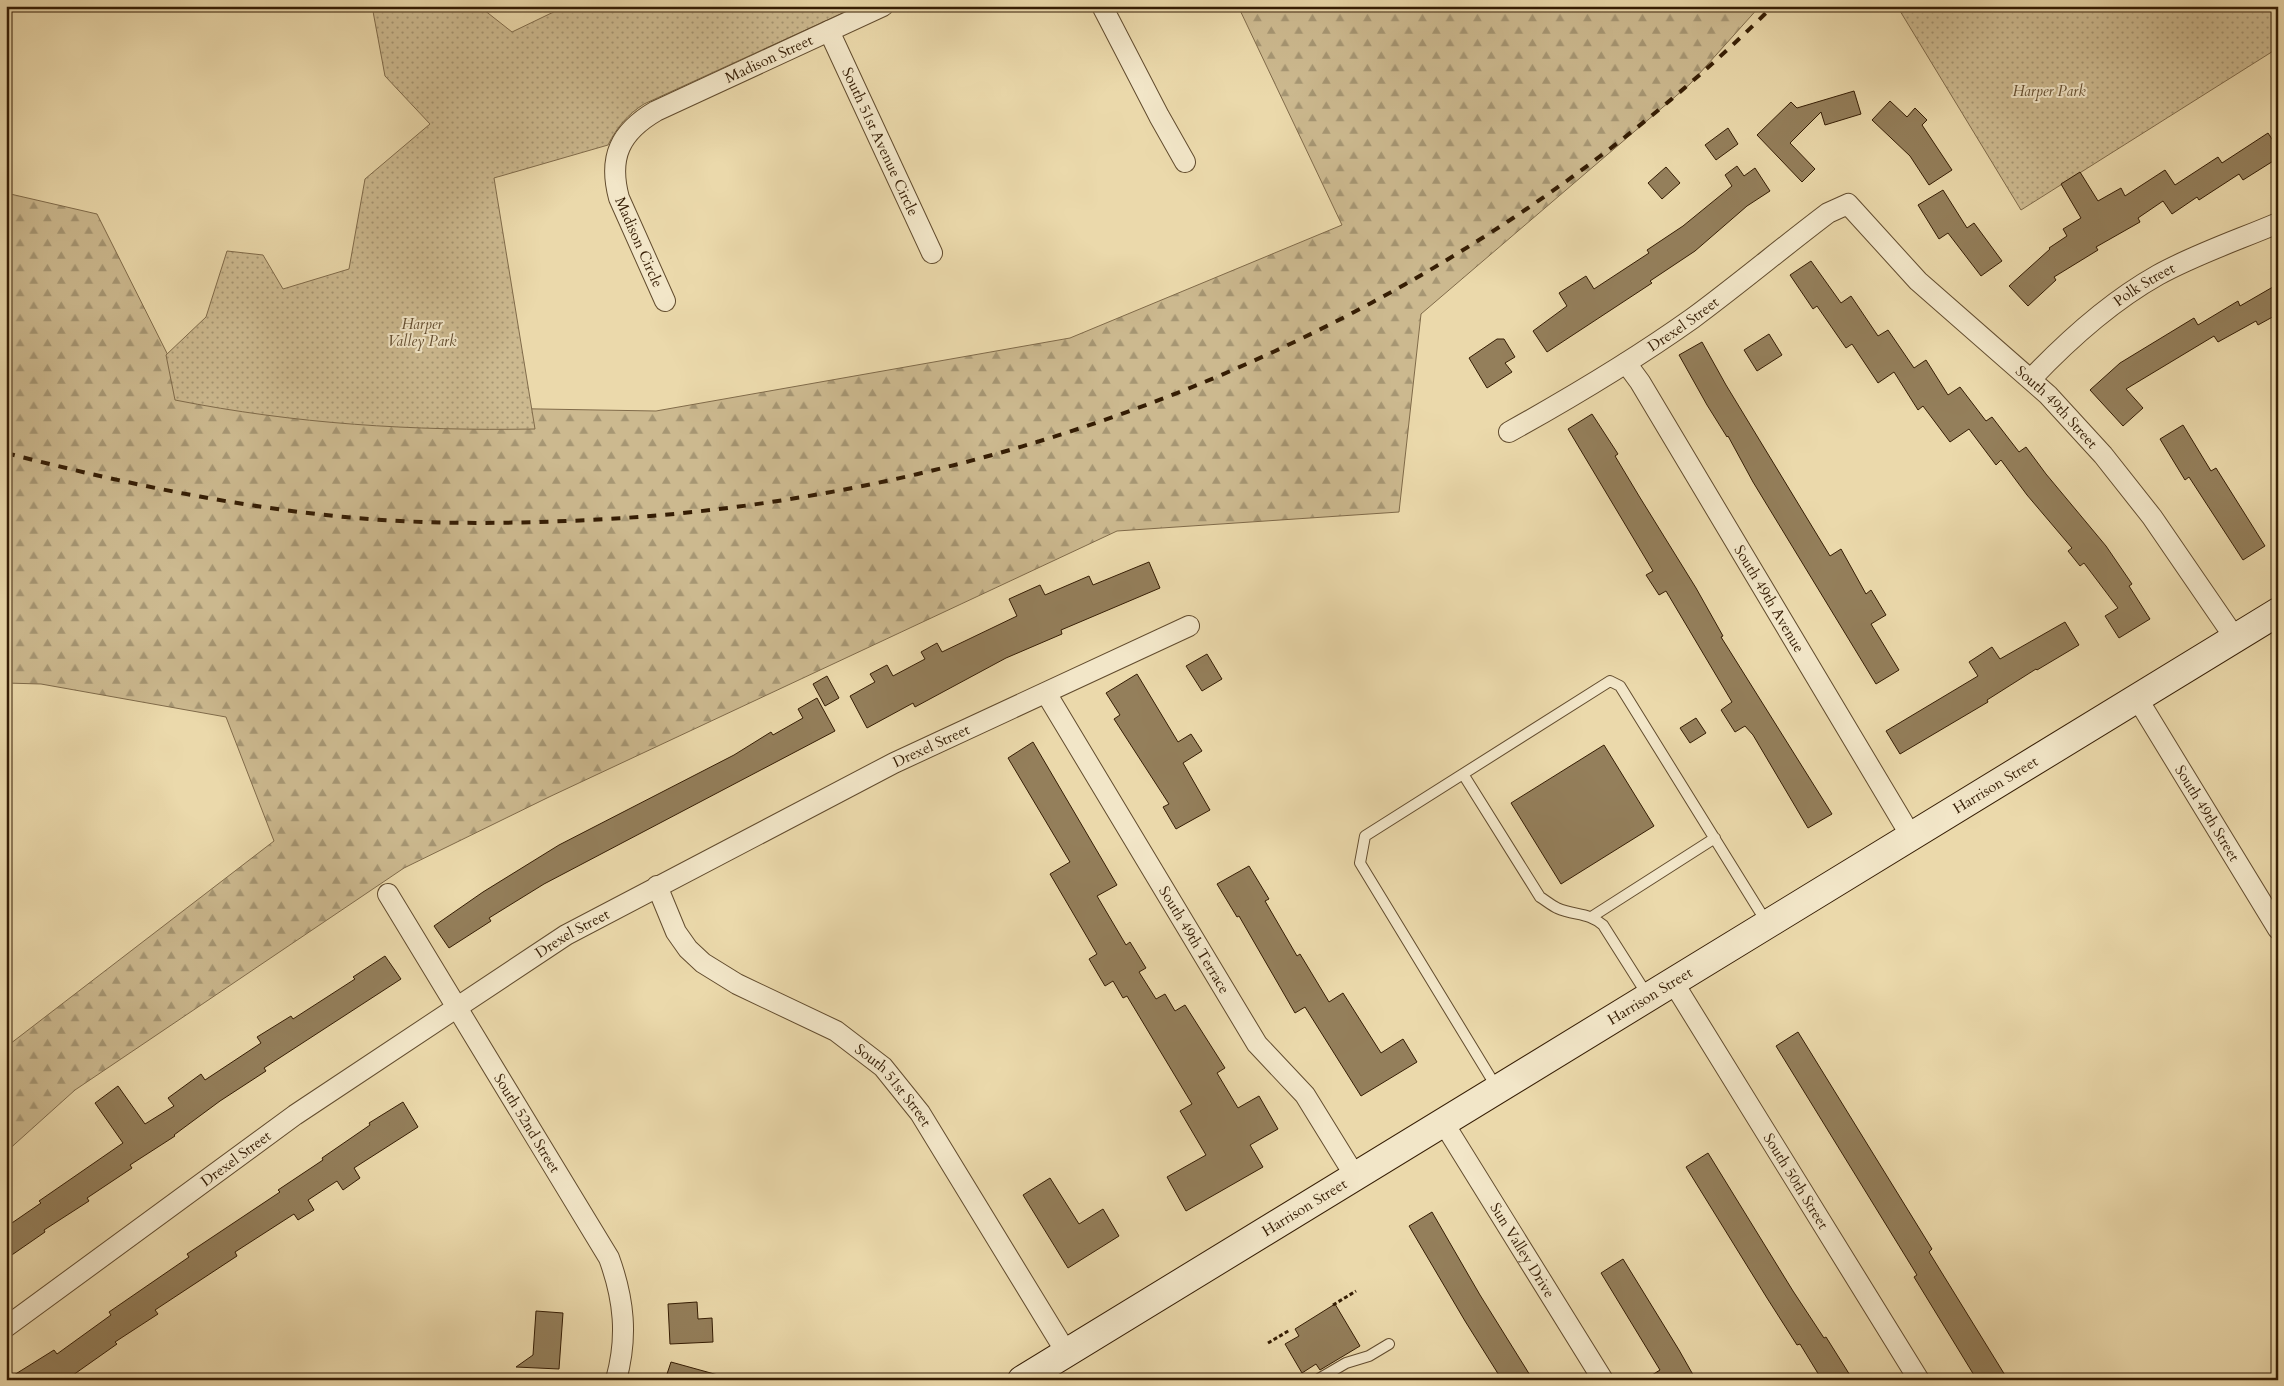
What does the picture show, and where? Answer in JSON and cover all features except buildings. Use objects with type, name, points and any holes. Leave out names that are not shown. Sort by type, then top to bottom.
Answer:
[{"type":"main road","name":"Harrison Street","points":[[1022,1380],[2278,612]]},
{"type":"street","name":"Madison Street","points":[[656,111],[883,6]]},
{"type":"street","points":[[1102,6],[1185,162]]},
{"type":"street","name":"South 51st Avenue Circle","points":[[829,31],[932,253]]},
{"type":"street","name":"Madison Circle","points":[[656,111],[640,120],[628,133],[616,154],[614,181],[619,198],[665,300]]},
{"type":"street","name":"Drexel Street","points":[[1509,432],[1626,363],[1694,317],[1828,212],[1848,204]]},
{"type":"street","name":"South 49th Street","points":[[1848,204],[1918,281],[2031,379],[2103,455],[2152,517],[2235,638]]},
{"type":"street","name":"Polk Street","points":[[2031,379],[2058,350],[2094,318],[2126,294],[2192,258],[2278,224]]},
{"type":"street","name":"South 49th Avenue","points":[[1626,363],[1640,382],[1911,836]]},
{"type":"street","name":"Drexel Street","points":[[6,1327],[295,1115],[566,935],[894,762],[1189,626]]},
{"type":"street","name":"South 49th Terrace","points":[[1046,693],[1257,1044],[1305,1095],[1355,1176]]},
{"type":"street","name":"South 49th Street","points":[[2137,698],[2278,929]]},
{"type":"street","name":"South 51st Street","points":[[656,886],[676,932],[688,949],[703,963],[737,984],[836,1031],[868,1053],[883,1067],[920,1113],[1066,1352]]},
{"type":"street","name":"South 52nd Street","points":[[388,894],[609,1258],[617,1281],[623,1308],[624,1333],[618,1372]]},
{"type":"street","name":"South 50th Street","points":[[1672,982],[1919,1380]]},
{"type":"street","name":"Sun Valley Drive","points":[[1443,1122],[1603,1380]]},
{"type":"lane","points":[[1498,1088],[1360,863],[1365,836],[1610,681],[1620,686],[1767,924]]},
{"type":"lane","points":[[1463,774],[1540,897],[1555,907],[1578,915],[1593,916],[1604,925],[1648,996]]},
{"type":"lane","points":[[1593,916],[1715,838]]},
{"type":"lane","points":[[1318,1380],[1346,1363],[1369,1356],[1389,1344]]},
{"type":"path","points":[[1333,1305],[1356,1291]]},
{"type":"path","points":[[1268,1343],[1290,1330]]},
{"type":"green space","name":"Harper Valley Park","points":[[372,6],[479,6],[512,32],[566,6],[858,6],[644,104],[623,122],[608,145],[494,178],[535,429],[444,429],[354,424],[265,415],[175,400],[166,355],[206,317],[227,251],[263,255],[283,289],[349,269],[365,179],[430,124],[385,76]]},
{"type":"green space","points":[[1238,6],[1760,6],[1690,84],[1421,314],[1399,512],[1117,531],[549,797],[404,868],[75,1090],[6,1152],[6,1047],[274,841],[226,717],[41,684],[6,683],[6,193],[97,214],[192,403],[656,411],[1070,338],[1342,225]]},
{"type":"green space","name":"Harper Park","points":[[1897,6],[2278,6],[2278,48],[2021,210]]},
{"type":"railway","points":[[6,453],[90,474],[217,500],[345,517],[427,522],[566,521],[733,507],[898,478],[1060,435],[1218,376],[1369,304],[1513,218],[1648,118],[1773,6]]}]
